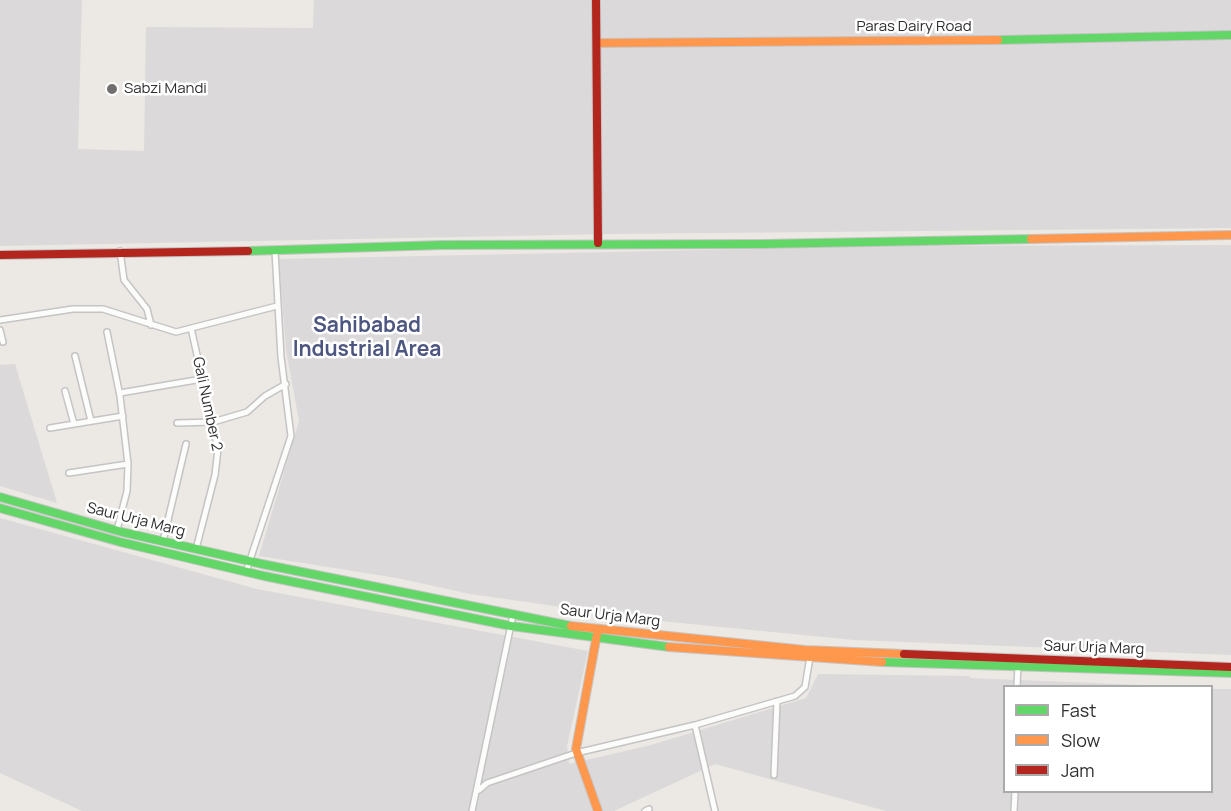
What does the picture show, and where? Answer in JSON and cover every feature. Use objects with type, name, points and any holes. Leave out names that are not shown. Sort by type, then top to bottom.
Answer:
[{"type":"street","points":[[596,0],[598,243]]},
{"type":"street","name":"Paras Dairy Road","points":[[597,43],[1047,40],[1231,35]]},
{"type":"street","points":[[0,255],[120,251],[275,251],[442,245],[763,244],[1231,235]]},
{"type":"street","points":[[120,251],[124,280],[147,309],[151,325]]},
{"type":"street","points":[[246,572],[291,436],[281,357],[275,251]]},
{"type":"street","points":[[0,320],[73,309],[103,309],[170,332],[277,306]]},
{"type":"street","name":"Gali Number 2","points":[[191,328],[213,422],[218,458],[196,549]]},
{"type":"street","points":[[0,330],[3,342]]},
{"type":"street","points":[[107,332],[120,393],[128,464],[127,491],[117,530]]},
{"type":"street","points":[[75,356],[92,421]]},
{"type":"street","points":[[120,393],[202,380]]},
{"type":"street","points":[[177,423],[213,422],[247,412],[266,396],[286,384]]},
{"type":"street","points":[[65,391],[74,424]]},
{"type":"street","points":[[50,428],[123,416]]},
{"type":"street","points":[[163,541],[186,444]]},
{"type":"street","points":[[69,473],[128,464]]},
{"type":"street","name":"Saur Urja Marg","points":[[0,497],[117,530],[196,549],[513,615],[598,630],[811,650],[1231,667]]},
{"type":"street","name":"Saur Urja Marg","points":[[0,508],[246,572],[511,626],[596,639],[810,657],[1231,673]]},
{"type":"street","points":[[51,523],[53,512]]},
{"type":"street","points":[[472,811],[513,615]]},
{"type":"street","points":[[598,630],[576,742],[576,753],[598,811]]},
{"type":"street","points":[[478,790],[487,783],[576,753],[695,725],[795,696],[805,687],[810,657]]},
{"type":"street","points":[[1017,685],[1018,666]]},
{"type":"street","points":[[774,776],[777,701]]},
{"type":"street","points":[[695,725],[715,811]]},
{"type":"street","points":[[1014,811],[1015,793]]},
{"type":"shaded area","points":[[0,0],[82,0],[78,149],[144,151],[146,27],[313,28],[314,0],[1231,0],[1231,228],[609,234],[0,246]]},
{"type":"shaded area","points":[[1231,245],[1231,655],[854,640],[660,621],[470,594],[397,578],[259,556],[299,421],[286,350],[279,259],[894,246]]},
{"type":"shaded area","points":[[15,364],[57,503],[0,486],[0,365]]},
{"type":"shaded area","points":[[0,518],[257,589],[588,651],[567,746],[569,764],[651,745],[806,698],[818,674],[970,676],[970,678],[1142,685],[1003,685],[1003,793],[1213,793],[1213,689],[1231,689],[1231,811],[886,811],[715,764],[614,811],[82,811],[0,773]]},
{"type":"traffic: fast","points":[[998,40],[1231,35]]},
{"type":"traffic: fast","points":[[248,251],[442,245],[763,244],[1031,239]]},
{"type":"traffic: fast","points":[[0,497],[122,532],[262,564],[571,626]]},
{"type":"traffic: fast","points":[[0,508],[120,542],[264,576],[511,626],[669,647]]},
{"type":"traffic: fast","points":[[882,662],[1231,673]]},
{"type":"traffic: slow","points":[[597,43],[998,40]]},
{"type":"traffic: slow","points":[[1031,239],[1231,235]]},
{"type":"traffic: slow","points":[[571,626],[805,650],[904,654]]},
{"type":"traffic: slow","points":[[597,634],[576,749],[598,811]]},
{"type":"traffic: slow","points":[[669,647],[882,662]]},
{"type":"traffic: jam","points":[[596,0],[598,243]]},
{"type":"traffic: jam","points":[[0,255],[248,251]]},
{"type":"traffic: jam","points":[[904,654],[1231,667]]},
{"type":"place","name":"Sabzi Mandi","points":[[112,89]]},
{"type":"district","name":"Sahibabad Industrial Area","points":[[367,338]]}]
